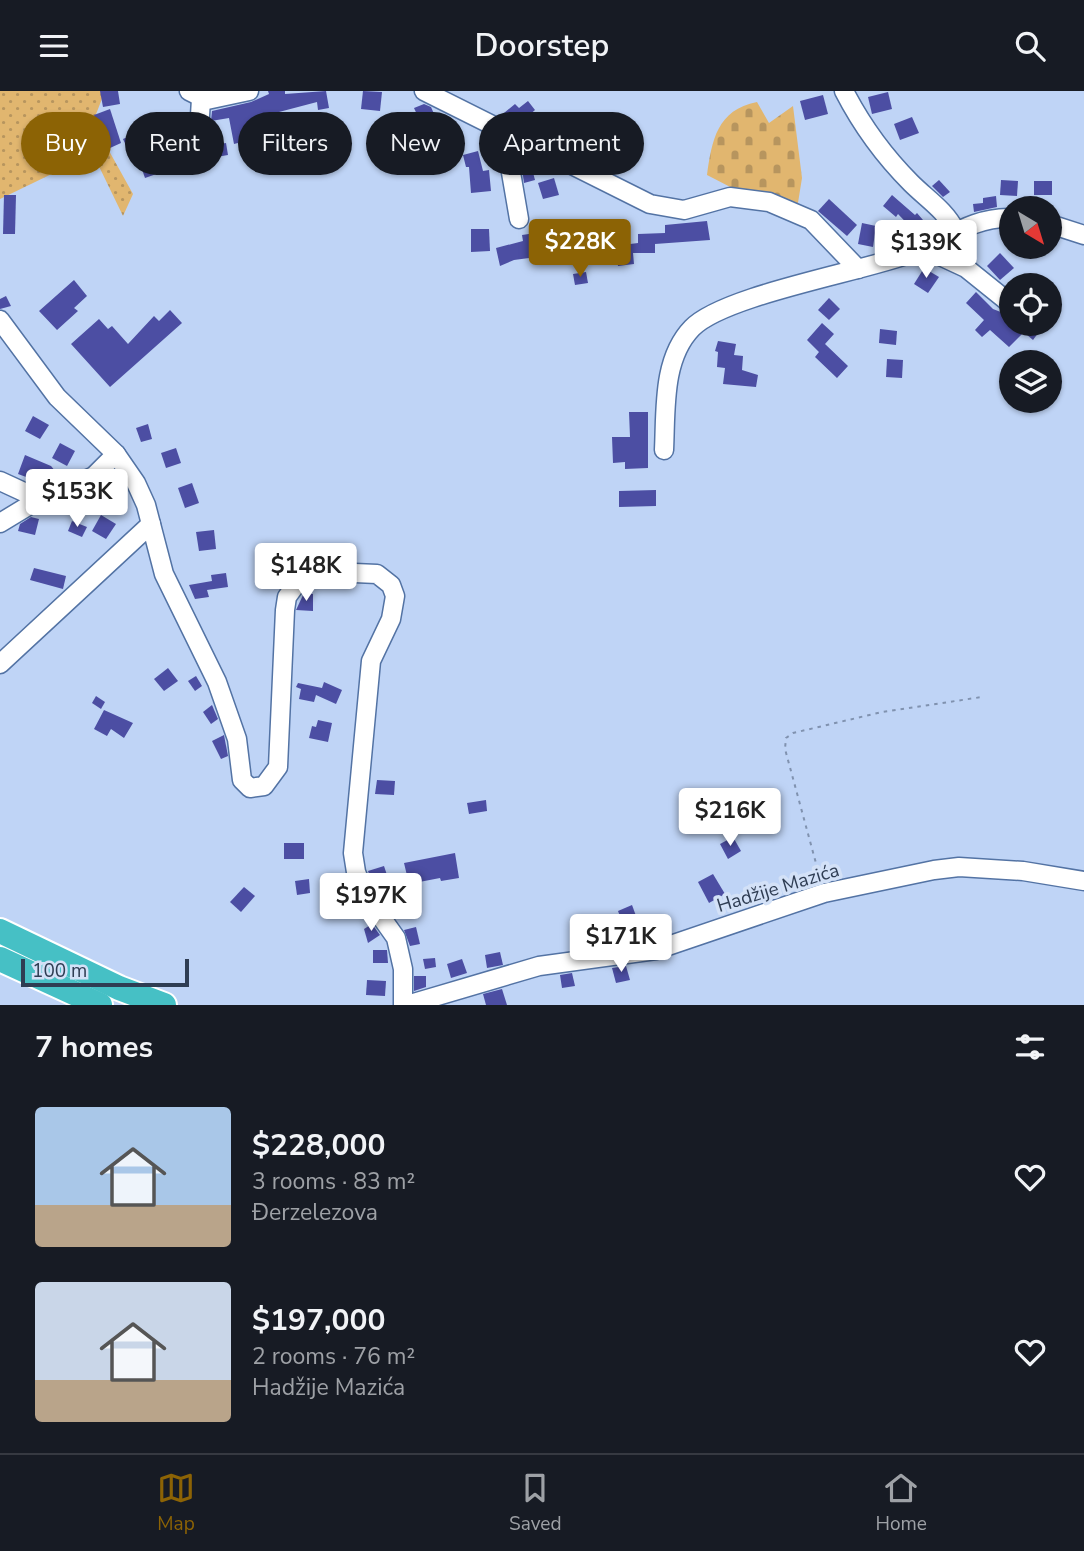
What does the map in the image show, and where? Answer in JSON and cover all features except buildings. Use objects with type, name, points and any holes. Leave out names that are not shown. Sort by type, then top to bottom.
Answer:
[{"type":"highway","points":[[0,930],[29,959],[100,1005]]},
{"type":"highway","points":[[0,959],[29,959],[164,1005]]},
{"type":"street","points":[[195,95],[248,91]]},
{"type":"street","points":[[424,91],[479,119]]},
{"type":"street","points":[[844,91],[859,118],[893,163],[943,212],[955,230]]},
{"type":"street","points":[[511,175],[519,219]]},
{"type":"street","points":[[596,175],[638,198],[662,207],[697,209],[739,197],[787,208],[811,220],[858,269]]},
{"type":"street","points":[[664,450],[670,368],[682,339],[692,327],[718,311],[923,248],[955,230],[999,219]]},
{"type":"street","points":[[1062,227],[1084,235]]},
{"type":"street","points":[[923,248],[966,268],[999,295]]},
{"type":"street","points":[[0,320],[57,397],[116,454],[136,483],[151,524],[164,574],[217,682],[237,739],[242,780],[250,788],[264,786],[278,767],[285,610],[291,588],[305,577],[332,572],[377,574],[391,585],[395,596],[391,619],[371,661],[353,853],[356,872],[364,893],[396,938],[403,969],[405,1005]]},
{"type":"street","points":[[0,523],[33,503],[94,476],[116,454]]},
{"type":"street","points":[[0,481],[26,493],[33,503]]},
{"type":"street","points":[[0,664],[151,524]]},
{"type":"street","name":"Hadžije Mazića","points":[[405,1005],[539,966],[656,950],[824,893],[959,867],[1041,873],[1084,881]]},
{"type":"path","points":[[824,893],[785,749],[786,739],[793,733],[882,712],[982,697]]},
{"type":"green space","points":[[0,91],[105,91],[97,112],[21,112],[21,175],[50,175],[0,199]]},
{"type":"green space","points":[[757,102],[769,123],[793,106],[802,178],[797,209],[740,192],[707,175],[714,139],[725,119],[744,106]]},
{"type":"green space","points":[[111,154],[133,194],[123,216],[103,175],[111,175]]}]
